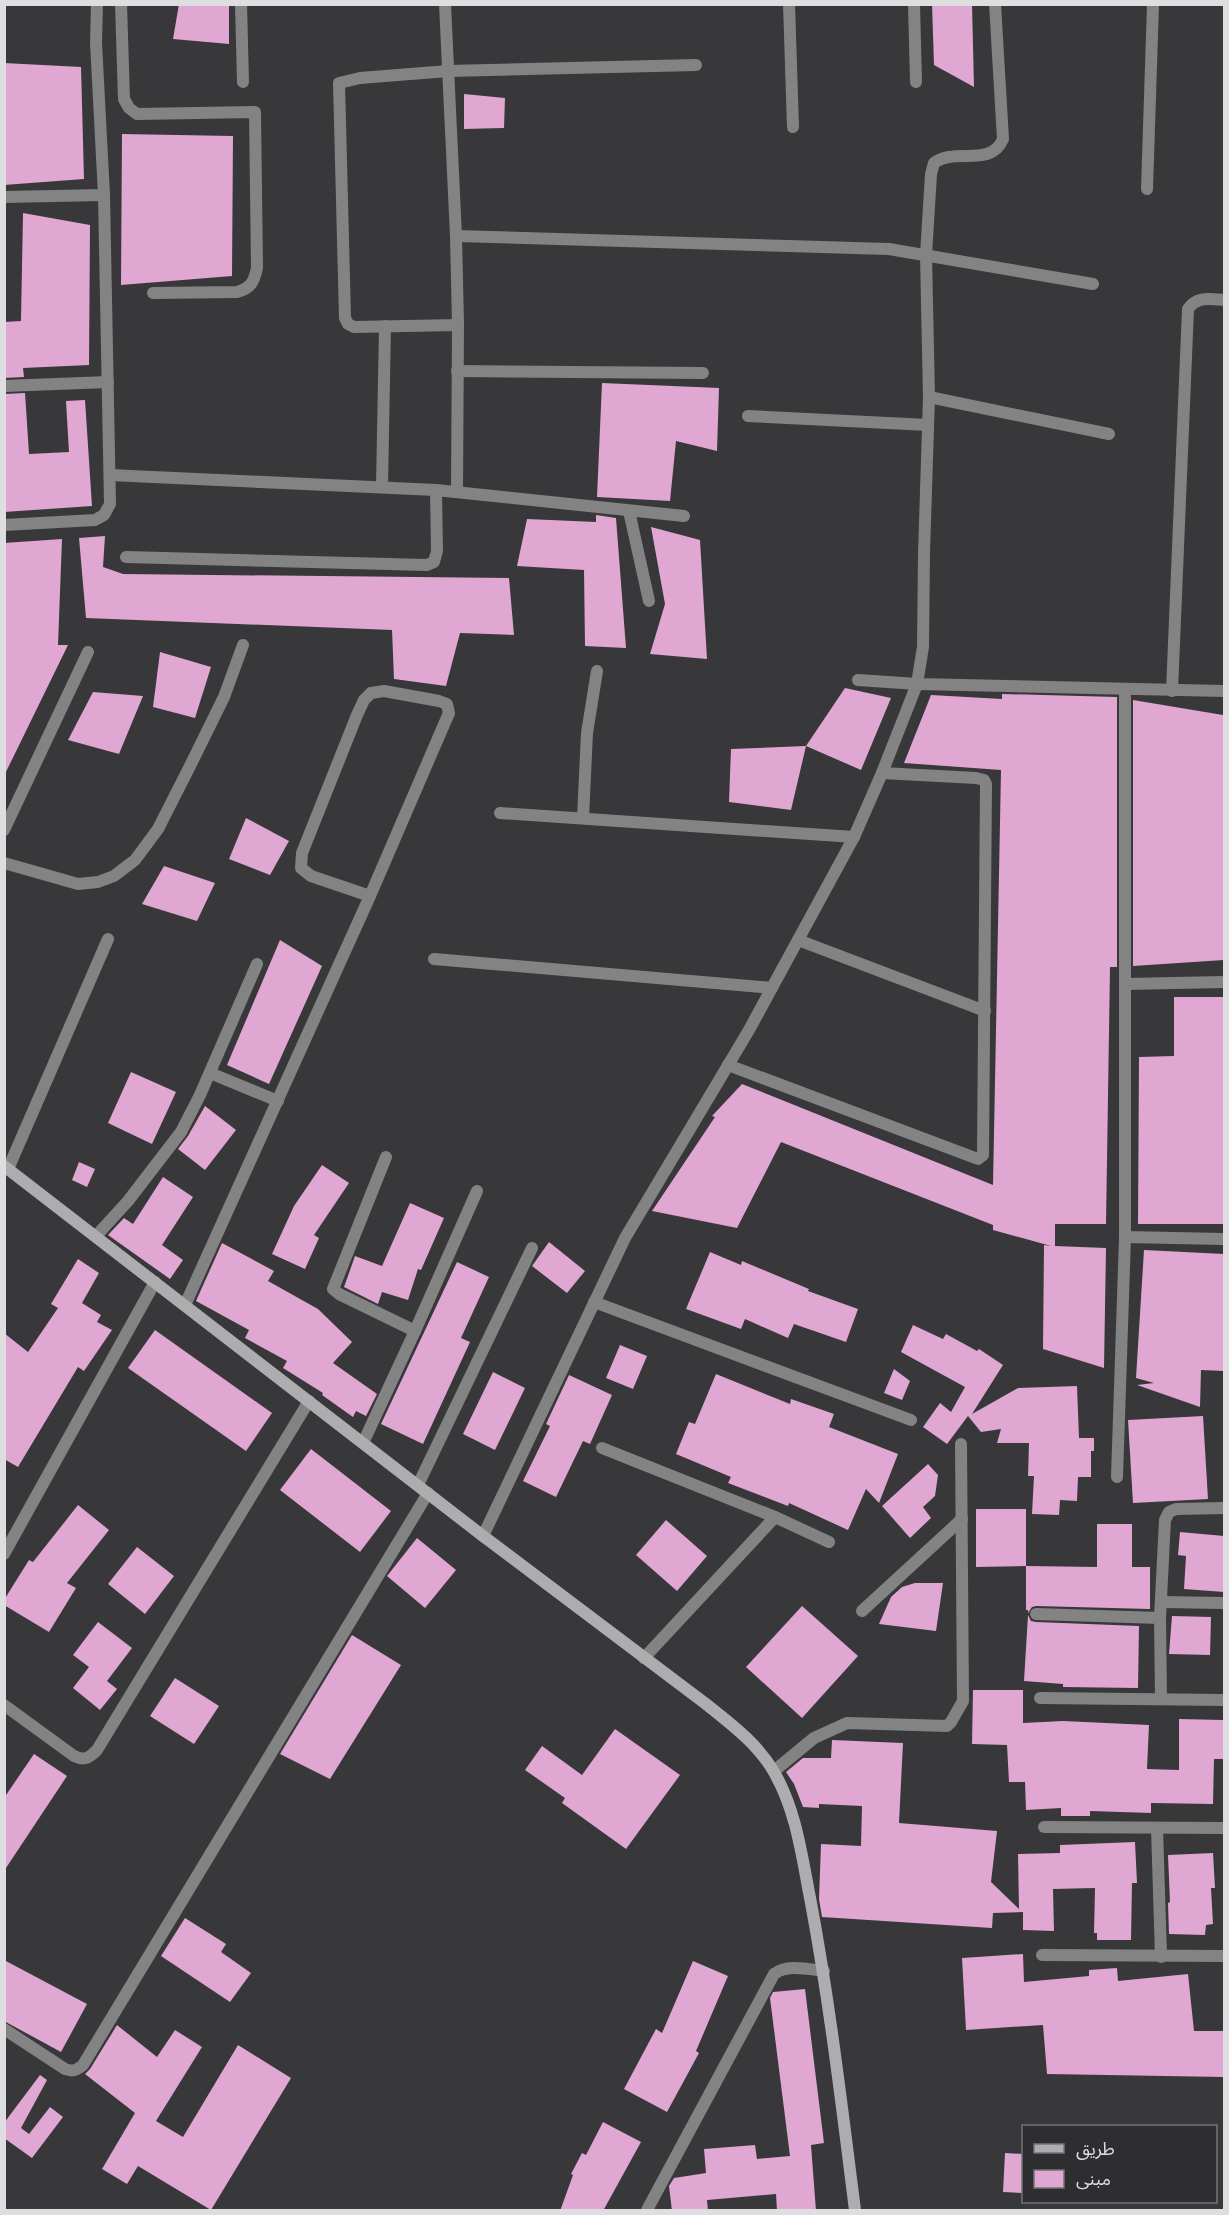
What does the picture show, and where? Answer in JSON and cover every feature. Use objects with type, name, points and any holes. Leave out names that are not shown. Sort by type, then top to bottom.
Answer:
[{"type":"main road","points":[[6,1167],[483,1536],[734,1726],[756,1748],[774,1771],[796,1829],[824,1971],[855,2211]]},
{"type":"street","points":[[4,525],[95,520],[104,515],[110,504],[104,195],[96,43],[97,4]]},
{"type":"street","points":[[121,4],[124,99],[129,108],[137,114],[255,112],[257,268],[254,280],[248,289],[237,292],[153,293]]},
{"type":"street","points":[[240,4],[243,82]]},
{"type":"street","points":[[445,4],[456,236],[457,492]]},
{"type":"street","points":[[789,4],[793,127]]},
{"type":"street","points":[[914,4],[916,82]]},
{"type":"street","points":[[483,1536],[632,1223],[728,1065],[854,837],[917,684],[923,647],[930,397],[926,255],[933,163],[950,156],[988,155],[999,148],[1003,140],[994,4]]},
{"type":"street","points":[[1147,189],[1153,4]]},
{"type":"street","points":[[458,325],[354,327],[348,324],[345,318],[339,83],[360,78],[448,71],[696,65]]},
{"type":"street","points":[[4,197],[104,195]]},
{"type":"street","points":[[456,236],[888,249],[1093,284]]},
{"type":"street","points":[[1172,691],[1188,309],[1193,302],[1200,299],[1224,300]]},
{"type":"street","points":[[382,487],[385,326]]},
{"type":"street","points":[[457,371],[704,373]]},
{"type":"street","points":[[4,386],[108,382]]},
{"type":"street","points":[[930,397],[1109,434]]},
{"type":"street","points":[[748,416],[928,425]]},
{"type":"street","points":[[110,475],[436,490],[684,516]]},
{"type":"street","points":[[126,557],[427,565],[434,562],[437,552],[436,490]]},
{"type":"street","points":[[629,511],[649,601]]},
{"type":"street","points":[[4,863],[78,884],[98,882],[114,876],[135,860],[158,829],[191,765],[224,698],[243,645]]},
{"type":"street","points":[[4,830],[88,652]]},
{"type":"street","points":[[583,818],[587,733],[597,671]]},
{"type":"street","points":[[858,680],[917,684],[1224,691]]},
{"type":"street","points":[[1117,1476],[1125,1237],[1125,689]]},
{"type":"street","points":[[185,1305],[370,896],[449,713],[447,704],[439,700],[384,691],[371,693],[364,700],[302,854],[301,868],[311,876],[370,896]]},
{"type":"street","points":[[728,1065],[978,1159],[983,1155],[986,784],[984,780],[976,778],[882,773]]},
{"type":"street","points":[[500,813],[854,837]]},
{"type":"street","points":[[6,1167],[108,939]]},
{"type":"street","points":[[798,940],[985,1011]]},
{"type":"street","points":[[434,959],[772,988]]},
{"type":"street","points":[[96,1236],[166,1155],[181,1132],[210,1073],[257,964]]},
{"type":"street","points":[[1125,984],[1224,982]]},
{"type":"street","points":[[210,1073],[278,1101]]},
{"type":"street","points":[[386,1157],[333,1289],[415,1331]]},
{"type":"street","points":[[363,1443],[477,1191]]},
{"type":"street","points":[[1125,1237],[1224,1239]]},
{"type":"street","points":[[418,1485],[532,1248]]},
{"type":"street","points":[[4,1554],[155,1282]]},
{"type":"street","points":[[594,1302],[911,1420]]},
{"type":"street","points":[[4,1705],[74,1756],[82,1759],[89,1758],[103,1740],[309,1401]]},
{"type":"street","points":[[774,1771],[814,1738],[848,1723],[946,1726],[951,1722],[963,1701],[961,1444]]},
{"type":"street","points":[[602,1448],[775,1517],[829,1542]]},
{"type":"street","points":[[4,2029],[65,2069],[76,2070],[83,2065],[428,1493]]},
{"type":"street","points":[[1161,1698],[1160,1618],[1165,1520],[1169,1512],[1176,1509],[1224,1508]]},
{"type":"street","points":[[644,1658],[775,1517]]},
{"type":"street","points":[[862,1611],[962,1519]]},
{"type":"street","points":[[1161,1602],[1224,1603]]},
{"type":"street","points":[[1036,1614],[1160,1618]]},
{"type":"street","points":[[1040,1698],[1224,1700]]},
{"type":"street","points":[[1044,1827],[1224,1828]]},
{"type":"street","points":[[1157,1828],[1161,1957]]},
{"type":"street","points":[[1042,1955],[1224,1956]]},
{"type":"street","points":[[647,2211],[774,1974],[780,1969],[788,1968],[824,1971]]},
{"type":"building","points":[[179,4],[229,4],[229,44],[173,39]]},
{"type":"building","points":[[932,4],[972,4],[974,87],[934,65]]},
{"type":"building","points":[[4,63],[81,67],[84,179],[4,185]]},
{"type":"building","points":[[464,94],[505,98],[504,128],[464,129]]},
{"type":"building","points":[[122,134],[233,136],[232,276],[121,285]]},
{"type":"building","points":[[23,213],[90,225],[89,365],[23,368],[24,377],[4,378],[4,322],[21,321]]},
{"type":"building","points":[[602,383],[719,388],[717,451],[676,441],[670,501],[597,497]]},
{"type":"building","points":[[25,393],[29,454],[69,452],[66,401],[85,400],[92,506],[4,512],[4,394]]},
{"type":"building","points":[[596,515],[616,518],[626,648],[585,646],[584,570],[517,566],[527,519],[596,522]]},
{"type":"building","points":[[651,527],[700,540],[707,659],[650,654],[665,604]]},
{"type":"building","points":[[105,536],[103,567],[123,574],[509,578],[514,635],[460,633],[446,686],[394,679],[392,630],[86,618],[79,538]]},
{"type":"building","points":[[62,539],[58,645],[68,645],[4,776],[4,543]]},
{"type":"building","points":[[160,652],[211,667],[195,718],[153,707]]},
{"type":"building","points":[[845,688],[891,698],[861,770],[806,746]]},
{"type":"building","points":[[93,692],[143,696],[119,754],[68,740]]},
{"type":"building","points":[[1002,694],[1117,697],[1117,967],[1110,967],[1106,1224],[1055,1224],[1055,1246],[1106,1248],[1104,1368],[1043,1349],[1044,1245],[1051,1246],[993,1230],[993,1225],[781,1142],[737,1228],[652,1211],[715,1117],[712,1116],[742,1084],[993,1185],[1001,770],[904,763],[931,695],[1002,699]]},
{"type":"building","points":[[1133,700],[1223,715],[1224,960],[1133,966]]},
{"type":"building","points":[[806,746],[791,810],[729,802],[731,749]]},
{"type":"building","points":[[246,818],[289,841],[270,875],[229,859]]},
{"type":"building","points":[[164,866],[215,883],[197,921],[142,904]]},
{"type":"building","points":[[280,940],[322,966],[269,1084],[227,1065]]},
{"type":"building","points":[[1174,997],[1224,997],[1224,1224],[1138,1224],[1139,1057],[1174,1056]]},
{"type":"building","points":[[131,1072],[176,1092],[152,1144],[108,1123]]},
{"type":"building","points":[[205,1106],[236,1130],[205,1170],[178,1149]]},
{"type":"building","points":[[79,1162],[95,1169],[87,1187],[72,1180]]},
{"type":"building","points":[[322,1165],[349,1183],[314,1235],[319,1238],[305,1269],[272,1254],[294,1206]]},
{"type":"building","points":[[163,1177],[193,1197],[162,1245],[183,1260],[170,1279],[108,1235],[124,1218],[133,1224]]},
{"type":"building","points":[[410,1203],[444,1218],[421,1270],[418,1269],[408,1300],[382,1292],[378,1304],[344,1287],[355,1256],[382,1266]]},
{"type":"building","points":[[549,1242],[585,1271],[567,1293],[532,1266]]},
{"type":"building","points":[[222,1243],[274,1271],[268,1281],[318,1309],[352,1342],[333,1363],[377,1394],[366,1416],[356,1411],[353,1417],[322,1395],[323,1393],[283,1368],[287,1361],[245,1338],[249,1330],[196,1301]]},
{"type":"building","points":[[1144,1250],[1224,1254],[1224,1371],[1201,1370],[1200,1407],[1137,1385],[1154,1383],[1136,1378]]},
{"type":"building","points":[[710,1252],[741,1265],[742,1261],[809,1289],[808,1291],[858,1309],[846,1342],[794,1324],[788,1338],[745,1319],[741,1329],[686,1309]]},
{"type":"building","points":[[78,1259],[99,1273],[82,1303],[101,1315],[97,1322],[112,1330],[84,1371],[78,1367],[18,1467],[4,1459],[4,1333],[28,1352],[58,1308],[51,1304]]},
{"type":"building","points":[[457,1262],[489,1277],[461,1338],[470,1342],[423,1444],[381,1424]]},
{"type":"building","points":[[913,1325],[943,1339],[946,1334],[977,1351],[979,1349],[1003,1365],[972,1414],[1018,1388],[1077,1386],[1079,1438],[1094,1438],[1094,1451],[1091,1451],[1091,1477],[1078,1477],[1077,1501],[1060,1500],[1059,1515],[1032,1514],[1034,1476],[1028,1476],[1029,1443],[997,1443],[1001,1429],[981,1432],[968,1416],[947,1444],[923,1427],[940,1403],[951,1412],[965,1387],[901,1352]]},
{"type":"building","points":[[155,1330],[272,1413],[246,1451],[128,1368]]},
{"type":"building","points":[[620,1345],[647,1356],[633,1389],[606,1378]]},
{"type":"building","points":[[894,1369],[910,1381],[902,1400],[884,1393]]},
{"type":"building","points":[[493,1372],[525,1388],[495,1450],[463,1434]]},
{"type":"building","points":[[716,1374],[790,1404],[791,1399],[834,1414],[829,1427],[898,1454],[879,1503],[866,1489],[848,1530],[789,1503],[788,1506],[728,1483],[731,1477],[676,1454],[689,1422],[695,1424]]},
{"type":"building","points":[[569,1375],[612,1395],[590,1444],[583,1441],[556,1497],[523,1481],[550,1426],[546,1424]]},
{"type":"building","points":[[1203,1416],[1208,1499],[1133,1503],[1128,1420]]},
{"type":"building","points":[[311,1449],[391,1511],[360,1552],[280,1490]]},
{"type":"building","points":[[928,1464],[938,1475],[935,1496],[923,1507],[931,1518],[910,1538],[882,1506]]},
{"type":"building","points":[[78,1505],[109,1530],[67,1583],[76,1588],[49,1632],[4,1605],[4,1600],[29,1560],[33,1562]]},
{"type":"building","points":[[976,1509],[1026,1509],[1026,1566],[976,1567]]},
{"type":"building","points":[[666,1520],[707,1556],[677,1591],[636,1555]]},
{"type":"building","points":[[1097,1524],[1132,1524],[1132,1567],[1150,1567],[1150,1609],[1036,1606],[1032,1607],[1028,1613],[1026,1610],[1026,1566],[1097,1567]]},
{"type":"building","points":[[1180,1532],[1224,1536],[1224,1592],[1184,1589],[1186,1556],[1178,1555]]},
{"type":"building","points":[[417,1538],[456,1570],[425,1608],[387,1576]]},
{"type":"building","points":[[137,1547],[174,1576],[145,1614],[108,1584]]},
{"type":"building","points":[[915,1583],[943,1583],[936,1631],[879,1624],[891,1597],[902,1587]]},
{"type":"building","points":[[802,1606],[858,1656],[802,1718],[746,1667]]},
{"type":"building","points":[[1028,1615],[1031,1621],[1036,1622],[1139,1626],[1138,1688],[1063,1687],[1063,1684],[1024,1681]]},
{"type":"building","points":[[1172,1616],[1211,1617],[1210,1655],[1169,1654]]},
{"type":"building","points":[[98,1622],[132,1648],[107,1681],[117,1689],[100,1710],[73,1688],[89,1667],[73,1655]]},
{"type":"building","points":[[352,1635],[401,1665],[330,1779],[280,1754]]},
{"type":"building","points":[[175,1678],[219,1706],[194,1744],[150,1716]]},
{"type":"building","points":[[973,1690],[1023,1690],[1023,1723],[1063,1721],[1149,1725],[1147,1769],[1179,1770],[1179,1719],[1224,1720],[1224,1759],[1214,1759],[1213,1804],[1151,1803],[1151,1813],[1090,1811],[1090,1816],[1061,1816],[1061,1808],[1026,1810],[1025,1782],[1009,1782],[1007,1745],[972,1744]]},
{"type":"building","points":[[615,1729],[680,1775],[626,1849],[562,1803],[565,1798],[525,1770],[542,1746],[582,1775]]},
{"type":"building","points":[[832,1740],[903,1743],[899,1823],[997,1831],[991,1882],[1019,1909],[1018,1854],[1060,1853],[1060,1845],[1135,1842],[1137,1883],[1132,1883],[1131,1940],[1097,1940],[1097,1933],[1094,1933],[1095,1888],[1053,1889],[1054,1931],[1023,1930],[1023,1912],[993,1913],[992,1928],[822,1917],[819,1899],[821,1844],[861,1846],[862,1806],[819,1804],[819,1808],[803,1807],[794,1784],[786,1772],[803,1758],[831,1758]]},
{"type":"building","points":[[34,1754],[67,1776],[4,1871],[4,1798]]},
{"type":"building","points":[[1213,1853],[1215,1888],[1211,1888],[1213,1924],[1206,1925],[1205,1935],[1169,1934],[1168,1855]]},
{"type":"building","points":[[185,1918],[226,1944],[221,1952],[251,1973],[230,2002],[161,1956]]},
{"type":"building","points":[[1023,1954],[1024,1982],[1089,1976],[1089,1970],[1117,1968],[1118,1981],[1188,1974],[1194,2031],[1224,2031],[1224,2077],[1047,2074],[1043,2025],[966,2030],[962,1958]]},
{"type":"building","points":[[4,1960],[87,2004],[61,2052],[4,2021]]},
{"type":"building","points":[[693,1961],[728,1976],[696,2051],[699,2053],[667,2112],[624,2089],[656,2029],[662,2033]]},
{"type":"building","points":[[805,1989],[824,2143],[811,2145],[816,2211],[777,2211],[776,2194],[707,2200],[708,2211],[672,2211],[669,2186],[674,2178],[706,2173],[704,2149],[755,2145],[757,2159],[790,2156],[770,1998],[773,1992]]},
{"type":"building","points":[[117,2025],[157,2057],[175,2030],[202,2047],[156,2121],[183,2137],[238,2045],[291,2078],[211,2210],[138,2166],[127,2184],[102,2169],[135,2113],[85,2074]]},
{"type":"building","points":[[40,2075],[47,2080],[21,2128],[29,2134],[50,2107],[63,2117],[32,2158],[4,2138],[4,2123]]},
{"type":"building","points":[[603,2122],[641,2142],[603,2211],[560,2211],[573,2175],[571,2174],[582,2153],[586,2155]]},
{"type":"building","points":[[1005,2153],[1022,2154],[1022,2193],[1003,2192]]}]
